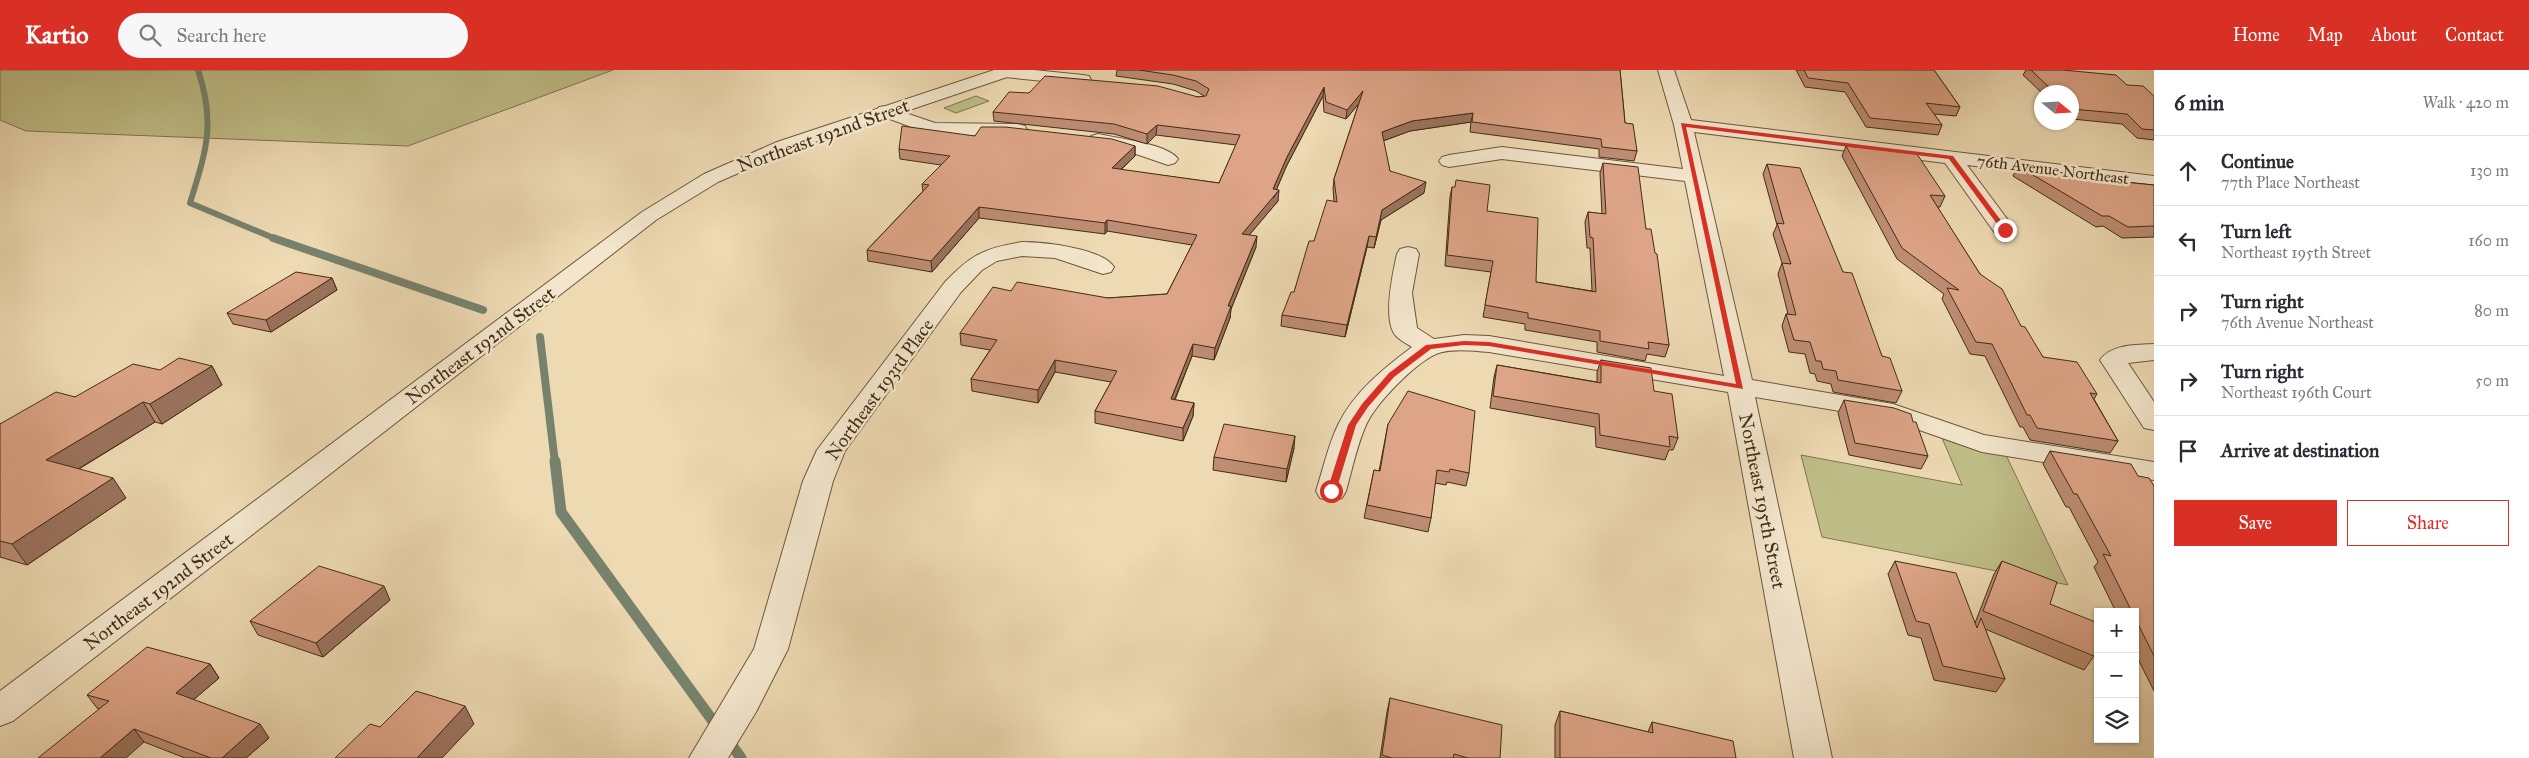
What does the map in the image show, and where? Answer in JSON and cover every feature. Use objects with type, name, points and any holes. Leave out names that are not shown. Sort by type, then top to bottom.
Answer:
[{"type":"street","name":"Northeast 195th Street","points":[[1666,70],[1683,125],[1740,387],[1813,758]]},
{"type":"street","points":[[1007,71],[1100,82]]},
{"type":"street","name":"Northeast 192nd Street","points":[[0,711],[649,216],[711,178],[784,146],[1007,71]]},
{"type":"street","points":[[885,111],[934,129],[1005,129],[1035,132]]},
{"type":"street","name":"76th Avenue Northeast","points":[[1683,125],[2154,182]]},
{"type":"street","points":[[1084,138],[1114,142],[1168,160]]},
{"type":"street","points":[[1449,161],[1502,154],[1694,176]]},
{"type":"street","points":[[1951,157],[2005,230]]},
{"type":"street","name":"Northeast 193rd Place","points":[[708,758],[743,702],[771,649],[818,481],[831,450],[953,287],[973,266],[994,254],[1022,249],[1042,249],[1076,255],[1103,267]]},
{"type":"street","points":[[1408,254],[1400,292],[1405,331],[1429,347]]},
{"type":"street","points":[[1331,491],[1352,425],[1364,406],[1391,375],[1429,347],[1464,343],[1489,344],[1893,412],[1956,436],[1982,443],[2154,471]]},
{"type":"street","points":[[2154,352],[2128,353],[2114,360],[2154,422]]},
{"type":"shaded area","points":[[0,70],[613,70],[408,146],[26,131],[0,120]]},
{"type":"shaded area","points":[[976,96],[989,101],[956,113],[944,108]]},
{"type":"shaded area","points":[[1942,438],[1968,447],[2006,455],[2068,585],[1822,537],[1801,455],[1962,485]]},
{"type":"building","points":[[1139,70],[1620,70],[1625,123],[1633,124],[1637,151],[1602,147],[1601,139],[1472,122],[1473,113],[1412,121],[1382,132],[1390,171],[1426,182],[1382,210],[1376,237],[1369,236],[1347,325],[1282,315],[1291,292],[1294,292],[1309,241],[1314,241],[1327,200],[1337,202],[1334,179],[1363,91],[1347,110],[1326,102],[1324,87],[1287,157],[1273,189],[1279,190],[1242,234],[1257,236],[1228,306],[1231,306],[1215,348],[1193,344],[1171,399],[1194,403],[1183,428],[1095,411],[1117,371],[1055,360],[1038,390],[971,379],[997,340],[960,333],[993,287],[1011,291],[1017,282],[1108,298],[1167,294],[1197,235],[1107,220],[1105,223],[979,207],[931,261],[867,250],[929,185],[922,184],[950,156],[899,149],[902,126],[975,136],[981,127],[1005,127],[1112,139],[1135,146],[1112,168],[1219,183],[1240,135],[1157,125],[1147,134],[1114,124],[993,112],[1009,92],[1029,93],[1045,76],[1158,86],[1198,97],[1206,96],[1209,89],[1196,81],[1173,75]]},
{"type":"building","points":[[1804,70],[1934,70],[1960,107],[1926,103],[1942,125],[1870,118],[1848,83],[1808,78]]},
{"type":"building","points":[[2031,70],[2063,70],[2116,75],[2127,85],[2143,86],[2154,96],[2154,130],[2142,129],[2127,114],[2079,110],[2079,85],[2047,85]]},
{"type":"building","points":[[1846,146],[1917,154],[1945,196],[1930,195],[1980,274],[2002,289],[2021,326],[2025,327],[2043,357],[2077,362],[2097,394],[2090,393],[2118,441],[2037,428],[2030,415],[2027,415],[1992,344],[1976,342],[1947,288],[1959,290],[1902,248]]},
{"type":"building","points":[[1603,163],[1638,167],[1646,229],[1651,229],[1655,253],[1657,254],[1669,345],[1648,342],[1649,349],[1600,341],[1600,331],[1528,318],[1528,313],[1485,305],[1493,261],[1447,255],[1452,187],[1455,187],[1456,180],[1490,185],[1487,211],[1538,218],[1536,282],[1596,292],[1593,238],[1590,237],[1588,212],[1606,214]]},
{"type":"building","points":[[1767,164],[1800,168],[1843,272],[1852,273],[1882,356],[1890,358],[1902,391],[1838,380],[1836,371],[1823,369],[1821,361],[1816,361],[1810,342],[1794,340],[1786,314],[1796,315],[1782,263],[1791,264],[1777,223],[1784,224]]},
{"type":"building","points":[[2018,166],[2154,185],[2154,226],[2128,227],[2109,216],[2102,216]]},
{"type":"building","points":[[296,272],[332,278],[266,320],[227,313]]},
{"type":"building","points":[[179,358],[212,366],[150,404],[143,402],[46,460],[113,478],[12,544],[0,541],[0,424],[56,392],[75,397],[133,364],[160,370]]},
{"type":"building","points":[[1601,360],[1651,368],[1654,391],[1672,394],[1678,438],[1669,436],[1670,447],[1600,435],[1599,414],[1493,396],[1497,365],[1601,383]]},
{"type":"building","points":[[1408,391],[1475,411],[1469,473],[1450,469],[1449,472],[1437,470],[1431,518],[1367,505],[1374,470],[1380,471],[1388,424]]},
{"type":"building","points":[[1844,400],[1894,408],[1911,414],[1913,422],[1916,422],[1928,456],[1855,443]]},
{"type":"building","points":[[1224,424],[1295,436],[1287,469],[1214,457]]},
{"type":"building","points":[[2050,451],[2131,464],[2138,476],[2149,478],[2154,486],[2154,656],[2139,626],[2139,608],[2130,608],[2103,554],[2111,556],[2077,494],[2074,494]]},
{"type":"building","points":[[1895,561],[1956,573],[1977,628],[1981,618],[2005,679],[1943,666],[1929,624],[1916,621]]},
{"type":"building","points":[[2002,561],[2057,582],[2050,604],[2094,621],[2094,656],[1983,611]]},
{"type":"building","points":[[319,566],[384,586],[316,643],[250,621]]},
{"type":"building","points":[[147,647],[210,664],[176,693],[260,724],[222,758],[211,758],[134,729],[100,758],[38,758],[109,701],[87,695]]},
{"type":"building","points":[[416,691],[465,706],[417,758],[335,758],[370,724],[380,727]]},
{"type":"building","points":[[1390,698],[1502,725],[1500,758],[1468,758],[1454,754],[1453,758],[1392,758],[1382,755]]},
{"type":"building","points":[[1560,711],[1653,733],[1652,722],[1733,741],[1736,758],[1560,758]]},
{"type":"waterway","points":[[198,70],[207,106],[208,122],[201,168],[190,203],[276,239]]},
{"type":"waterway","points":[[273,238],[483,310]]},
{"type":"waterway","points":[[540,337],[555,463]]},
{"type":"waterway","points":[[555,461],[561,512],[718,728]]},
{"type":"waterway","points":[[728,740],[741,758]]},
{"type":"route","points":[[1331,491],[1352,425],[1364,406],[1391,375],[1429,347],[1464,343],[1489,344],[1740,387],[1683,125],[1951,157],[2005,230]]}]
